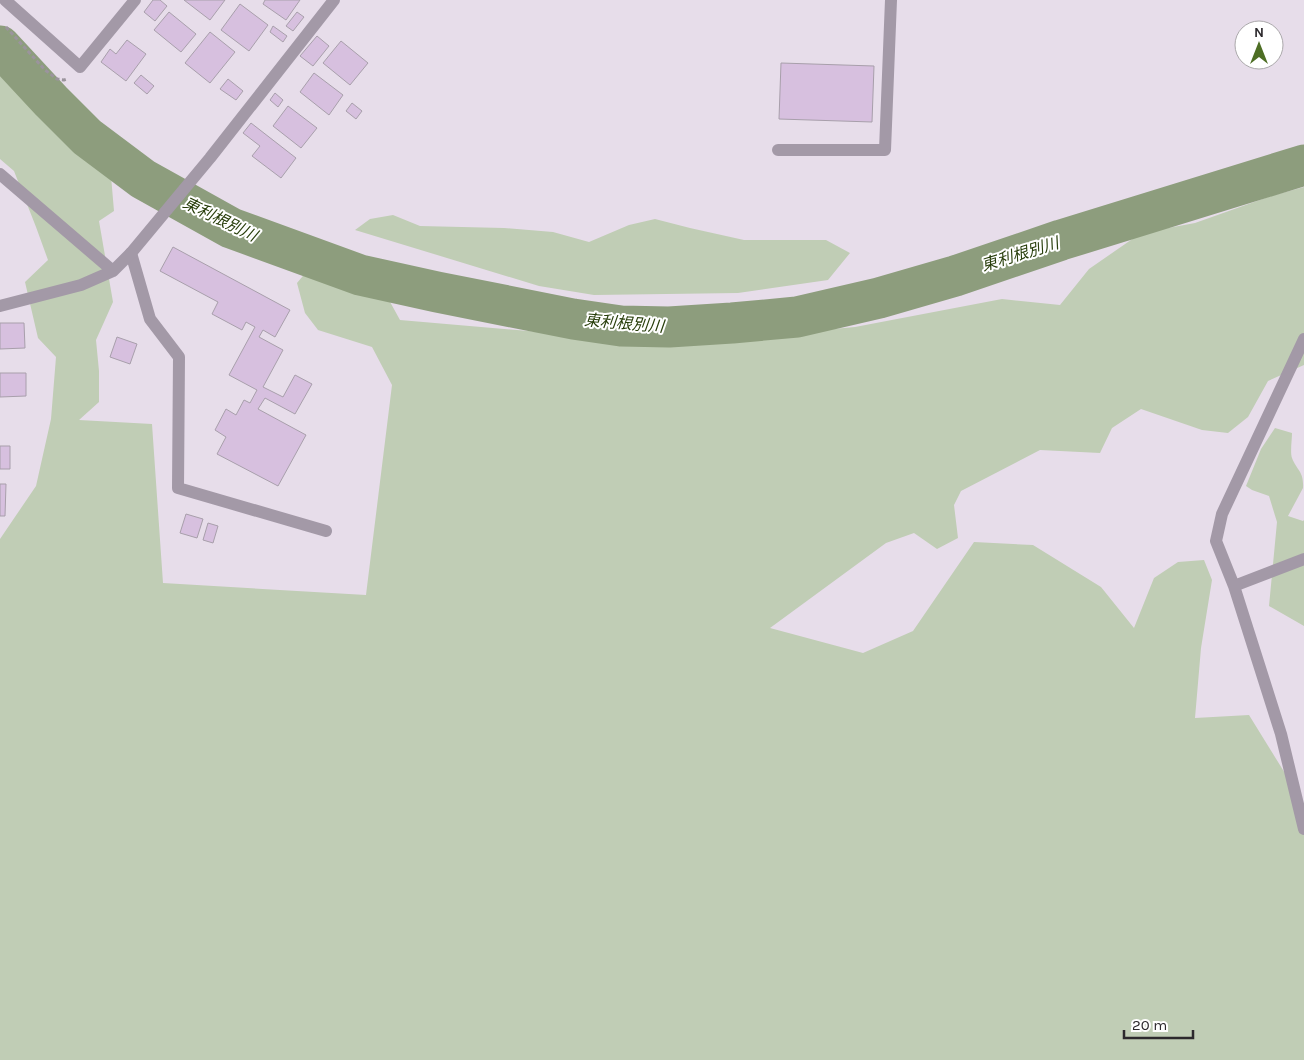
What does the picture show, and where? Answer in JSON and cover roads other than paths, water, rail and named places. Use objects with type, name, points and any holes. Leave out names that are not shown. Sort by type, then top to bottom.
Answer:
[{"type":"street","points":[[5,0],[80,67],[135,0]]},
{"type":"street","points":[[0,306],[81,285],[113,271],[131,253],[210,158],[333,0]]},
{"type":"street","points":[[778,150],[885,150],[891,0]]},
{"type":"street","points":[[0,174],[113,271]]},
{"type":"street","points":[[131,253],[150,319],[179,357],[178,488],[326,531]]},
{"type":"street","points":[[1304,340],[1222,514],[1216,541],[1234,586],[1281,734],[1304,829]]},
{"type":"street","points":[[1234,586],[1304,559]]},
{"type":"waterway","name":"東利根別川","points":[[0,46],[87,137],[143,179],[231,228],[360,275],[573,319],[621,326],[669,327],[797,317],[879,298],[955,276],[1061,240],[1304,165]]}]
